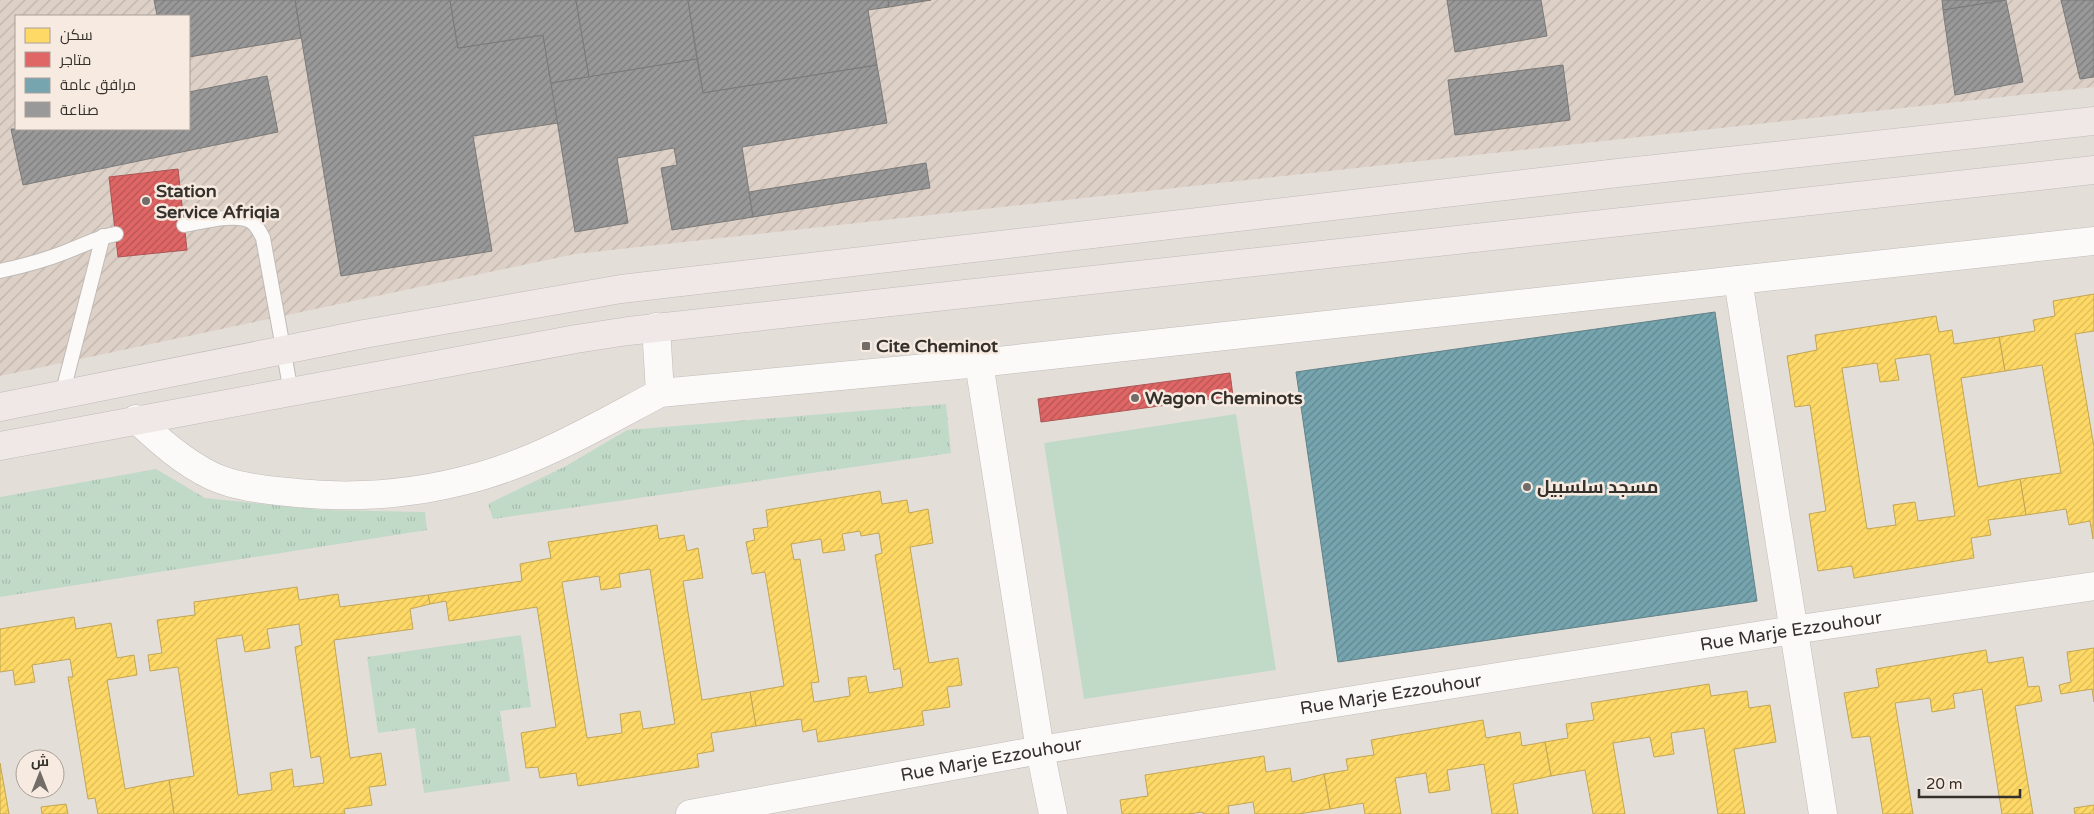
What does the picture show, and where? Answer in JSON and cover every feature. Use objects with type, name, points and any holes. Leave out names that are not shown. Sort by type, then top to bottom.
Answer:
[{"type":"main road","points":[[0,407],[283,350],[505,308],[622,289],[1608,174],[2094,121]]},
{"type":"main road","points":[[0,446],[136,419],[576,339],[656,328],[2094,170]]},
{"type":"street","points":[[136,419],[178,457],[213,477],[258,489],[327,496],[400,492],[482,476],[528,459],[660,393],[979,363],[2094,241]]},
{"type":"street","points":[[1738,280],[1823,814]]},
{"type":"street","points":[[656,328],[660,393]]},
{"type":"street","points":[[979,363],[1040,750],[1053,814]]},
{"type":"street","name":"Rue Marje Ezzouhour","points":[[690,814],[1040,750],[1793,630],[2094,586]]},
{"type":"lane","points":[[184,225],[244,218],[252,222],[259,229],[291,392]]},
{"type":"lane","points":[[0,271],[25,266],[109,235],[62,395]]},
{"type":"shaded area","points":[[0,0],[2094,0],[2094,87],[575,254],[0,376]]},
{"type":"green space","points":[[946,404],[951,453],[493,519],[488,504],[566,466],[627,430]]},
{"type":"green space","points":[[1236,414],[1276,670],[1084,699],[1044,443]]},
{"type":"green space","points":[[156,469],[205,498],[323,510],[425,512],[427,530],[0,597],[0,497]]},
{"type":"green space","points":[[521,635],[531,707],[500,711],[510,781],[424,793],[415,728],[378,733],[367,657]]},
{"type":"building: سكن","points":[[2094,294],[2094,331],[2075,334],[2094,447],[2093,539],[2090,521],[2069,525],[2066,509],[2026,515],[2020,479],[2061,473],[2042,365],[2005,371],[1999,337],[2035,331],[2033,320],[2055,316],[2053,301]]},
{"type":"building: سكن","points":[[1936,316],[1939,332],[1952,330],[1954,344],[1999,337],[2005,371],[1961,378],[1978,487],[2020,479],[2026,515],[1988,520],[1991,535],[1971,538],[1974,558],[1854,578],[1852,566],[1818,571],[1809,514],[1826,511],[1810,405],[1795,407],[1787,356],[1817,350],[1815,335]],"holes":[[[1930,354],[1955,516],[1918,521],[1915,502],[1893,505],[1896,525],[1867,529],[1842,368],[1877,363],[1880,382],[1899,380],[1895,359]]]},
{"type":"building: سكن","points":[[880,491],[882,504],[907,500],[909,513],[928,509],[933,543],[910,547],[929,663],[958,658],[962,685],[947,687],[950,707],[922,711],[924,725],[818,742],[816,729],[803,732],[801,719],[756,726],[750,692],[784,686],[765,572],[752,574],[746,542],[755,540],[753,529],[768,527],[766,510]],"holes":[[[860,531],[861,536],[879,533],[882,553],[875,555],[894,670],[900,668],[903,687],[869,693],[866,676],[848,678],[850,696],[814,702],[811,683],[819,682],[800,559],[794,560],[791,544],[821,539],[823,553],[845,550],[842,534]]]},
{"type":"building: سكن","points":[[657,525],[659,539],[684,535],[687,551],[698,548],[703,578],[683,581],[702,700],[750,692],[756,726],[711,733],[714,751],[697,754],[699,767],[578,786],[576,773],[540,778],[538,767],[526,768],[521,733],[556,727],[537,607],[449,621],[446,601],[430,604],[428,595],[522,581],[520,564],[551,558],[548,542]],"holes":[[[650,569],[675,724],[643,729],[640,711],[620,714],[622,733],[587,738],[562,582],[599,576],[601,590],[621,587],[619,574]]]},
{"type":"building: سكن","points":[[297,587],[299,600],[338,594],[340,607],[428,595],[430,604],[410,609],[413,629],[334,640],[350,758],[381,753],[386,785],[369,787],[372,805],[344,809],[345,814],[174,814],[169,780],[194,776],[178,667],[150,671],[148,655],[162,653],[157,620],[195,615],[194,602]],"holes":[[[299,624],[302,645],[295,647],[311,758],[320,756],[324,783],[294,787],[292,769],[270,773],[272,790],[238,795],[216,639],[242,635],[245,652],[270,648],[267,629]]]},
{"type":"building: سكن","points":[[74,617],[76,629],[111,623],[117,658],[134,655],[137,675],[107,680],[125,789],[169,780],[174,814],[98,814],[95,798],[88,799],[68,677],[73,677],[70,659],[32,665],[35,682],[15,685],[13,670],[0,672],[0,629]]},
{"type":"building: سكن","points":[[2094,648],[2094,702],[2092,689],[2061,694],[2059,685],[2071,682],[2067,652]]},
{"type":"building: سكن","points":[[1986,650],[1988,663],[2023,657],[2028,687],[2039,686],[2042,701],[2015,706],[2033,814],[2002,814],[1982,689],[1953,694],[1955,708],[1932,712],[1930,698],[1895,703],[1913,814],[1883,814],[1870,736],[1852,738],[1844,693],[1879,687],[1876,669]]},
{"type":"building: سكن","points":[[1709,684],[1711,696],[1747,691],[1749,708],[1770,705],[1776,742],[1734,749],[1745,814],[1718,814],[1704,728],[1671,733],[1674,754],[1654,757],[1650,737],[1613,743],[1625,814],[1593,814],[1585,770],[1551,776],[1545,742],[1568,738],[1566,724],[1594,720],[1591,703]]},
{"type":"building: سكن","points":[[1483,720],[1486,738],[1520,732],[1522,746],[1545,742],[1551,776],[1513,784],[1518,814],[1492,814],[1484,764],[1447,770],[1450,790],[1429,793],[1426,773],[1395,778],[1401,814],[1365,814],[1363,803],[1330,809],[1324,774],[1348,770],[1346,759],[1374,755],[1371,740]]},
{"type":"building: سكن","points":[[1264,756],[1266,772],[1290,768],[1292,782],[1324,774],[1330,809],[1298,814],[1255,814],[1253,802],[1228,806],[1229,814],[1203,814],[1203,812],[1188,814],[1122,814],[1120,800],[1148,796],[1145,775]]},
{"type":"building: سكن","points":[[0,763],[9,814],[0,814]]},
{"type":"building: سكن","points":[[66,804],[68,814],[42,814],[41,807]]},
{"type":"building: سكن","points":[[2094,805],[2094,814],[2075,814],[2074,808]]},
{"type":"building: متاجر","name":"Station Service Afriqia","points":[[178,169],[187,250],[118,257],[109,177]]},
{"type":"building: متاجر","name":"Wagon Cheminots","points":[[1230,373],[1233,396],[1041,422],[1038,399]]},
{"type":"building: مرافق عامة","name":"مسجد سلسبيل","points":[[1715,312],[1757,601],[1338,662],[1296,372]]},
{"type":"building: صناعة","points":[[154,0],[295,0],[301,38],[190,57],[190,15],[157,15]]},
{"type":"building: صناعة","points":[[295,0],[450,0],[458,48],[543,35],[558,123],[473,136],[492,251],[341,276]]},
{"type":"building: صناعة","points":[[450,0],[576,0],[589,77],[551,83],[543,35],[458,48]]},
{"type":"building: صناعة","points":[[576,0],[688,0],[697,59],[589,77]]},
{"type":"building: صناعة","points":[[688,0],[888,0],[889,7],[868,10],[877,65],[703,93]]},
{"type":"building: صناعة","points":[[888,0],[931,0],[889,7]]},
{"type":"building: صناعة","points":[[1447,0],[1541,0],[1547,36],[1455,52]]},
{"type":"building: صناعة","points":[[1942,0],[2006,0],[1943,10]]},
{"type":"building: صناعة","points":[[2006,0],[2023,82],[1955,95],[1943,10]]},
{"type":"building: صناعة","points":[[2061,0],[2094,0],[2094,77],[2080,79]]},
{"type":"building: صناعة","points":[[697,59],[703,93],[877,65],[887,123],[742,147],[753,217],[672,230],[661,168],[677,165],[674,148],[617,158],[628,223],[575,232],[551,83]]},
{"type":"building: صناعة","points":[[1563,65],[1570,120],[1455,135],[1448,80]]},
{"type":"building: صناعة","points":[[267,76],[278,132],[23,185],[11,129],[190,130],[190,92]]},
{"type":"building: صناعة","points":[[926,163],[930,188],[753,217],[749,192]]},
{"type":"place","name":"Station Service Afriqia","points":[[146,201]]},
{"type":"place","name":"Cite Cheminot","points":[[866,346]]},
{"type":"place","name":"Wagon Cheminots","points":[[1135,398]]},
{"type":"place","name":"مسجد سلسبيل","points":[[1527,487]]}]
